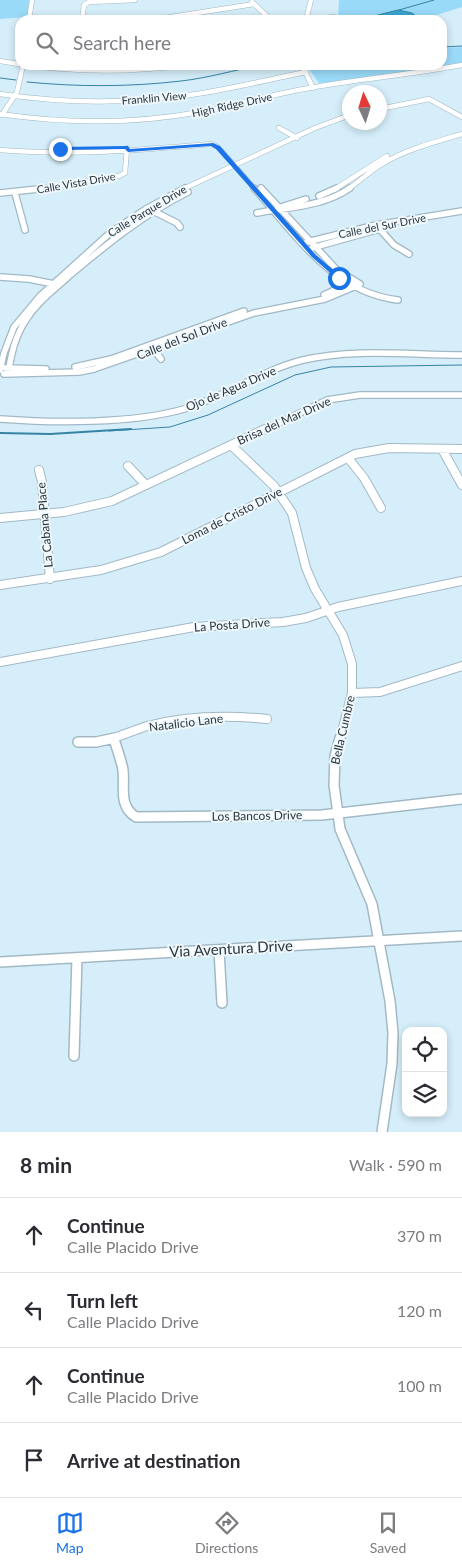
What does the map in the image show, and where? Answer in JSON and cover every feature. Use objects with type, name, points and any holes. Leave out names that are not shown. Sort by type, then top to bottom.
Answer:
[{"type":"street","points":[[30,15],[32,0]]},
{"type":"street","points":[[83,15],[84,5],[89,2],[135,0]]},
{"type":"street","points":[[307,15],[311,0]]},
{"type":"street","points":[[180,15],[252,2],[266,15]]},
{"type":"street","points":[[0,61],[15,64]]},
{"type":"street","name":"High Ridge Drive","points":[[447,68],[462,65]]},
{"type":"street","points":[[1,114],[15,97],[22,70]]},
{"type":"street","points":[[66,70],[142,70]]},
{"type":"street","points":[[305,70],[319,86]]},
{"type":"street","name":"High Ridge Drive","points":[[1,114],[41,120],[138,120],[186,115],[319,86],[435,70]]},
{"type":"street","points":[[307,74],[306,77],[313,88]]},
{"type":"street","name":"Franklin View","points":[[0,94],[15,97],[92,102],[146,100],[210,92],[307,74]]},
{"type":"street","points":[[387,107],[429,98],[440,99],[462,112]]},
{"type":"street","points":[[429,98],[462,116]]},
{"type":"street","name":"Calle Parque Drive","points":[[0,370],[9,337],[27,313],[110,232],[146,209],[342,117]]},
{"type":"street","points":[[279,128],[298,138]]},
{"type":"street","points":[[276,209],[322,195],[349,180],[377,160],[462,130]]},
{"type":"street","points":[[257,213],[276,209],[290,209],[339,195],[357,183],[371,170],[412,148],[462,134]]},
{"type":"street","points":[[0,147],[60,150],[128,149],[213,143],[238,166],[326,268],[354,284],[383,300],[398,300],[354,284],[276,209]]},
{"type":"street","name":"Calle Vista Drive","points":[[0,193],[15,193],[88,182],[126,173],[128,149]]},
{"type":"street","points":[[349,180],[357,183]]},
{"type":"street","points":[[88,182],[92,191]]},
{"type":"street","name":"Calle Parque Drive","points":[[52,287],[119,234],[192,187]]},
{"type":"street","points":[[15,193],[25,230]]},
{"type":"street","points":[[146,209],[177,223],[180,227]]},
{"type":"street","name":"Calle del Sur Drive","points":[[303,243],[378,227],[461,215]]},
{"type":"street","points":[[378,227],[394,245],[409,254]]},
{"type":"street","name":"Calle del Sur Drive","points":[[308,249],[378,227]]},
{"type":"street","points":[[95,245],[102,248]]},
{"type":"street","points":[[1,279],[52,287]]},
{"type":"street","name":"Calle del Sol Drive","points":[[0,370],[79,372],[94,370],[151,347],[237,318],[288,304],[325,300],[354,284]]},
{"type":"street","name":"Calle Parque Drive","points":[[8,371],[16,337],[27,313]]},
{"type":"street","points":[[9,337],[16,337]]},
{"type":"street","points":[[151,347],[161,359]]},
{"type":"street","name":"Ojo de Agua Drive","points":[[0,419],[39,422],[138,418],[185,409],[305,360],[347,354],[462,355]]},
{"type":"street","name":"Brisa del Mar Drive","points":[[0,518],[45,514],[104,503],[316,404],[340,397],[360,395],[462,395]]},
{"type":"street","name":"Bella Cumbre","points":[[231,445],[280,492],[292,513],[308,575],[347,642],[352,664],[352,693],[335,756],[334,785],[337,813],[344,839],[368,890],[380,940],[390,1000],[393,1049],[382,1132]]},
{"type":"street","name":"Loma de Cristo Drive","points":[[0,585],[93,573],[152,556],[348,458],[378,449],[462,449]]},
{"type":"street","points":[[442,449],[446,461],[462,485]]},
{"type":"street","points":[[348,458],[364,478],[381,508]]},
{"type":"street","points":[[128,466],[145,484]]},
{"type":"street","name":"La Cabana Place","points":[[39,470],[42,482],[50,579]]},
{"type":"street","name":"La Posta Drive","points":[[0,662],[176,630],[216,625],[291,621],[338,607],[462,581]]},
{"type":"street","points":[[352,693],[380,692],[462,666]]},
{"type":"street","name":"Natalicio Lane","points":[[78,742],[99,742],[114,739],[145,727],[181,721],[240,717],[267,719]]},
{"type":"street","name":"Los Bancos Drive","points":[[114,739],[123,771],[125,806],[132,816],[285,816],[337,813],[462,798]]},
{"type":"street","name":"Via Aventura Drive","points":[[0,962],[462,936]]},
{"type":"street","points":[[219,950],[222,1003]]},
{"type":"street","points":[[74,1056],[77,958]]},
{"type":"shaded area","points":[[0,0],[29,0],[28,15],[15,15],[15,18],[0,19]]},
{"type":"shaded area","points":[[339,0],[462,0],[462,7],[437,15],[338,15]]},
{"type":"shaded area","points":[[398,10],[414,15],[378,15]]},
{"type":"shaded area","points":[[462,47],[462,63],[447,66],[447,48]]},
{"type":"shaded area","points":[[310,70],[420,70],[355,79],[319,83]]},
{"type":"waterway","points":[[399,10],[434,0]]},
{"type":"waterway","points":[[447,47],[462,46]]},
{"type":"waterway","points":[[27,82],[65,85],[162,83],[191,80],[238,70]]},
{"type":"waterway","points":[[0,78],[16,80]]},
{"type":"waterway","points":[[109,431],[170,427],[208,415],[295,375],[331,367],[462,365]]},
{"type":"waterway","points":[[0,433],[50,434],[131,429]]},
{"type":"route","points":[[60,149],[128,147],[128,151],[211,144],[218,148],[314,256],[339,278]]}]
